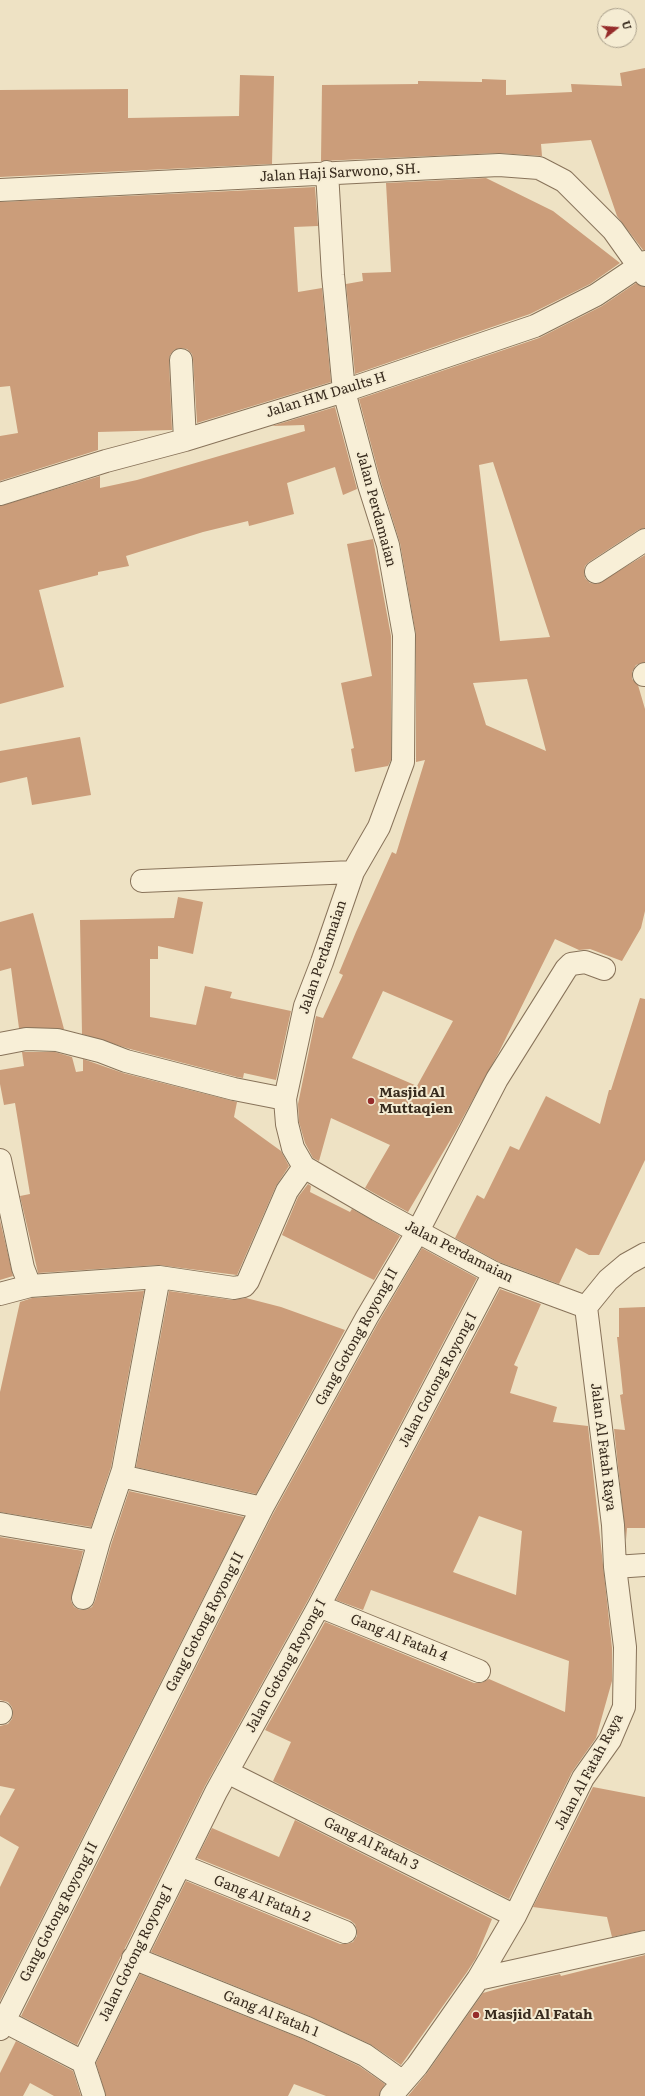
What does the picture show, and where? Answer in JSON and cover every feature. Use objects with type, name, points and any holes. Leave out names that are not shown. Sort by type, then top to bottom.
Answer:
[{"type":"street","name":"Jalan Haji Sarwono, SH.","points":[[0,190],[219,180],[327,172],[499,165],[539,168],[564,181],[613,230],[643,268]]},
{"type":"street","name":"Jalan Perdamaian","points":[[327,172],[333,275],[344,391],[369,484],[388,545],[404,635],[403,762],[379,827],[353,872],[305,1006],[285,1098],[287,1124],[293,1148],[304,1167],[494,1273],[586,1307]]},
{"type":"street","name":"Jalan HM Daults H","points":[[0,494],[106,461],[185,440],[344,391],[535,326],[596,295],[643,268]]},
{"type":"street","points":[[181,360],[185,440]]},
{"type":"street","points":[[596,572],[645,540]]},
{"type":"street","points":[[142,881],[353,872]]},
{"type":"street","name":"Gang Gotong Royong II","points":[[1,2023],[262,1508],[367,1317],[418,1230],[497,1079],[566,969],[571,964],[584,962],[604,969]]},
{"type":"street","points":[[0,1044],[26,1040],[57,1040],[100,1051],[126,1061],[234,1089],[285,1098]]},
{"type":"street","points":[[0,1160],[23,1268],[30,1286]]},
{"type":"street","points":[[0,1294],[30,1286],[159,1277],[234,1288],[244,1286],[248,1281],[288,1191],[304,1167]]},
{"type":"street","points":[[586,1307],[608,1280],[627,1264],[645,1254]]},
{"type":"street","name":"Jalan Gotong Royong I","points":[[83,2062],[133,1958],[227,1772],[319,1606],[494,1273]]},
{"type":"street","points":[[83,1598],[99,1542],[121,1476],[159,1277]]},
{"type":"street","name":"Jalan Al Fatah Raya","points":[[397,2089],[416,2066],[478,1979],[515,1916],[583,1778],[610,1740],[624,1707],[625,1647],[615,1567],[613,1525],[586,1307]]},
{"type":"street","points":[[121,1476],[262,1508]]},
{"type":"street","points":[[0,1524],[99,1542]]},
{"type":"street","points":[[615,1567],[645,1565]]},
{"type":"street","name":"Gang Al Fatah 4","points":[[319,1606],[479,1671]]},
{"type":"street","name":"Gang Al Fatah 3","points":[[227,1772],[515,1916]]},
{"type":"street","name":"Gang Al Fatah 2","points":[[180,1865],[345,1932]]},
{"type":"street","points":[[478,1979],[645,1942]]},
{"type":"street","name":"Gang Al Fatah 1","points":[[133,1958],[307,2028],[366,2055],[397,2089]]},
{"type":"street","points":[[1,2023],[83,2062],[94,2096]]},
{"type":"building","points":[[645,68],[645,250],[643,250],[617,216],[591,140],[541,144],[542,156],[498,153],[321,161],[322,85],[418,84],[418,81],[482,82],[482,79],[506,80],[506,95],[572,92],[571,84],[622,86],[620,73]]},
{"type":"building","points":[[240,75],[274,76],[272,164],[0,177],[0,90],[128,89],[128,118],[239,116]]},
{"type":"building","points":[[486,178],[553,211],[620,263],[590,284],[530,314],[355,374],[346,284],[363,281],[362,273],[391,272],[386,183]]},
{"type":"building","points":[[315,187],[318,226],[294,227],[298,292],[322,288],[331,382],[197,423],[192,354],[187,349],[180,348],[174,350],[170,355],[169,360],[172,430],[98,432],[98,450],[0,481],[0,436],[18,433],[10,386],[0,387],[0,202]]},
{"type":"building","points":[[636,283],[645,287],[645,528],[638,530],[589,562],[585,566],[584,572],[585,578],[590,583],[597,584],[645,555],[645,662],[636,665],[632,672],[632,679],[638,685],[645,709],[645,911],[641,928],[622,961],[590,949],[579,950],[555,939],[499,1052],[455,1132],[408,1212],[365,1188],[390,1145],[331,1118],[319,1161],[313,1158],[305,1143],[299,1122],[298,1104],[316,1016],[323,1018],[343,975],[339,973],[356,932],[392,852],[396,854],[425,760],[416,762],[416,635],[400,543],[381,482],[359,399],[539,338],[602,306]],"holes":[[[493,462],[550,637],[500,641],[479,465]],[[527,679],[546,751],[486,725],[473,683]],[[383,991],[453,1021],[417,1086],[352,1058]]]},
{"type":"building","points":[[335,407],[357,489],[343,495],[335,467],[287,483],[294,514],[249,526],[248,521],[203,532],[126,556],[129,566],[98,572],[98,575],[39,590],[64,687],[0,704],[0,506],[100,476],[100,488],[137,480],[305,431],[304,425],[272,426]]},
{"type":"building","points":[[373,539],[391,636],[391,760],[388,766],[355,772],[351,749],[354,748],[341,683],[372,676],[347,544]]},
{"type":"building","points":[[80,737],[91,795],[32,805],[27,777],[0,783],[0,751]]},
{"type":"building","points":[[178,897],[203,902],[193,954],[158,946],[158,959],[150,959],[150,1017],[196,1025],[205,986],[232,992],[230,998],[291,1011],[276,1080],[244,1073],[243,1078],[237,1077],[130,1049],[82,1034],[80,920],[174,918]]},
{"type":"building","points":[[33,913],[64,1029],[19,1028],[11,968],[0,971],[0,922]]},
{"type":"building","points":[[640,998],[645,999],[645,1160],[599,1255],[589,1255],[576,1248],[559,1284],[499,1262],[455,1238],[477,1195],[484,1199],[510,1146],[519,1150],[546,1096],[600,1124],[609,1090],[611,1090]]},
{"type":"building","points":[[22,1052],[55,1052],[72,1057],[76,1072],[83,1071],[83,1059],[123,1073],[237,1102],[234,1117],[281,1151],[289,1166],[276,1186],[237,1275],[158,1265],[38,1273],[20,1196],[30,1194],[15,1103],[4,1105],[0,1084],[0,1070],[24,1066]]},
{"type":"building","points":[[308,1184],[311,1186],[310,1192],[350,1212],[352,1209],[400,1236],[374,1280],[282,1235],[298,1197]]},
{"type":"building","points":[[0,1220],[13,1276],[0,1280]]},
{"type":"building","points":[[422,1248],[477,1278],[308,1600],[205,1786],[77,2045],[21,2016],[273,1514],[378,1323]]},
{"type":"building","points":[[500,1289],[541,1304],[514,1365],[518,1367],[510,1393],[557,1407],[553,1422],[588,1426],[612,1648],[612,1681],[596,1738],[572,1772],[509,1899],[273,1781],[291,1742],[265,1730],[325,1622],[474,1683],[481,1683],[489,1679],[565,1712],[569,1661],[371,1590],[363,1610],[336,1600]],"holes":[[[479,1516],[522,1531],[516,1595],[453,1572]]]},
{"type":"building","points":[[144,1291],[111,1467],[91,1527],[0,1512],[0,1392],[20,1302],[32,1298]]},
{"type":"building","points":[[169,1291],[232,1300],[246,1298],[281,1307],[345,1330],[256,1494],[136,1467]]},
{"type":"building","points":[[645,1307],[645,1528],[627,1528],[626,1540],[614,1429],[625,1430],[620,1395],[623,1394],[617,1337],[619,1337],[619,1308]]},
{"type":"building","points":[[129,1491],[244,1517],[0,2001],[0,1887],[19,1847],[0,1836],[0,1816],[15,1789],[0,1786],[0,1726],[8,1724],[12,1719],[13,1713],[12,1707],[8,1702],[0,1700],[0,1537],[83,1551],[71,1601],[74,1607],[80,1610],[86,1610],[92,1607],[95,1601],[111,1545]]},
{"type":"building","points":[[593,1787],[645,1797],[645,1930],[612,1937],[607,1917],[533,1907]]},
{"type":"building","points":[[295,1820],[492,1919],[476,1958],[401,2065],[370,2044],[312,2017],[151,1952],[186,1881],[340,1944],[353,1942],[357,1936],[357,1930],[355,1924],[350,1920],[197,1858],[212,1828],[279,1857]]},
{"type":"building","points":[[645,1955],[645,2096],[408,2096],[427,2073],[483,1993],[511,1985],[560,1974],[561,1976]]},
{"type":"building","points":[[140,1974],[302,2039],[359,2066],[385,2084],[379,2096],[326,2096],[294,2084],[288,2096],[106,2096],[96,2063]]},
{"type":"building","points":[[16,2041],[73,2071],[81,2096],[54,2096],[30,2083],[23,2096],[0,2096],[0,2073]]},
{"type":"place","name":"Masjid Al Muttaqien","points":[[371,1101]]},
{"type":"place","name":"Masjid Al Fatah","points":[[476,2015]]}]
